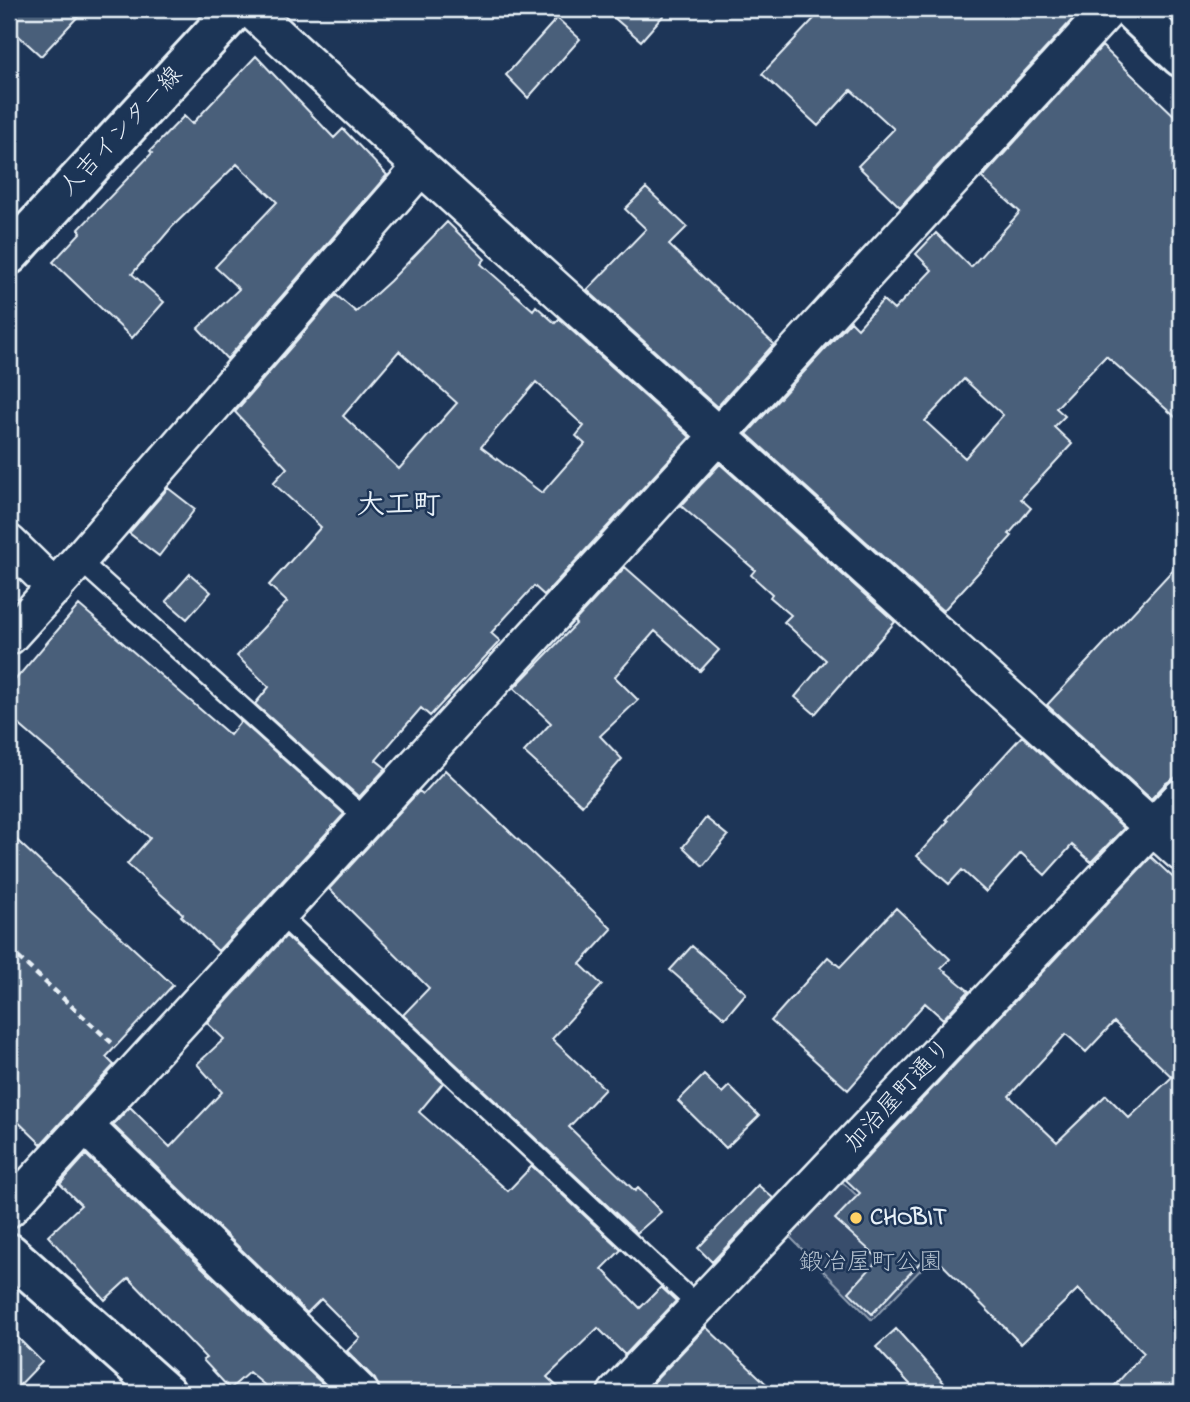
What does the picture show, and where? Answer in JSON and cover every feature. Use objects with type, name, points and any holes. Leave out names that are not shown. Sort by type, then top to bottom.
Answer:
[{"type":"main road","name":"人吉インター線","points":[[9,255],[236,9]]},
{"type":"main road","points":[[1130,9],[1181,57]]},
{"type":"main road","points":[[9,1253],[166,1393]]},
{"type":"street","points":[[250,9],[421,167],[1181,853]]},
{"type":"street","points":[[9,1209],[1109,9]]},
{"type":"street","points":[[9,637],[55,588],[421,167]]},
{"type":"street","points":[[9,543],[55,588]]},
{"type":"street","name":"加治屋町通り","points":[[616,1393],[1181,797]]},
{"type":"street","points":[[85,1126],[361,1393]]},
{"type":"lane","points":[[79,560],[366,818]]},
{"type":"lane","points":[[279,914],[699,1307]]},
{"type":"path","points":[[9,948],[138,1068]]},
{"type":"green space","name":"鍛冶屋町公園","points":[[837,1177],[928,1262],[872,1320],[785,1232]]},
{"type":"building","points":[[9,9],[85,9],[41,56],[9,27]]},
{"type":"building","points":[[604,9],[669,9],[641,41]]},
{"type":"building","points":[[823,9],[1082,9],[900,207],[858,166],[894,129],[851,90],[818,126],[762,74]]},
{"type":"building","points":[[557,18],[580,39],[528,98],[506,75]]},
{"type":"building","points":[[1102,46],[1181,122],[1181,422],[1106,356],[1056,408],[1065,416],[1054,427],[1072,444],[1021,499],[1031,508],[1009,534],[1012,536],[943,611],[747,434],[851,321],[858,328],[883,300],[894,310],[932,270],[916,254],[936,233],[971,267],[1020,212],[982,178]],"holes":[[[964,379],[1003,415],[965,458],[925,421]]]},
{"type":"building","points":[[256,56],[334,138],[343,129],[387,175],[227,359],[198,328],[239,289],[215,267],[277,202],[237,164],[172,227],[132,274],[164,302],[132,338],[53,262],[81,232],[79,229],[184,116],[192,124]]},
{"type":"building","points":[[646,188],[687,227],[669,245],[774,344],[717,407],[587,290],[646,229],[625,209]]},
{"type":"building","points":[[447,222],[485,259],[481,264],[533,310],[536,306],[555,323],[559,319],[690,437],[544,595],[534,586],[491,633],[500,641],[430,716],[421,708],[376,760],[386,768],[359,797],[255,704],[269,687],[237,656],[287,602],[269,585],[321,527],[273,483],[287,468],[235,412],[336,295],[356,312]],"holes":[[[399,351],[457,403],[399,469],[343,416]],[[536,382],[584,426],[576,436],[585,444],[542,493],[481,447]]]},
{"type":"building","points":[[720,464],[895,622],[815,714],[795,697],[826,660],[784,622],[791,615],[770,597],[772,594],[751,575],[755,570],[681,506]]},
{"type":"building","points":[[168,488],[195,509],[159,556],[129,533]]},
{"type":"building","points":[[1181,561],[1181,774],[1166,783],[1151,799],[1047,705]]},
{"type":"building","points":[[625,567],[719,650],[700,671],[655,631],[615,677],[638,700],[600,736],[622,759],[582,805],[524,752],[551,723],[514,688],[576,624],[574,622]]},
{"type":"building","points":[[190,574],[211,592],[187,619],[166,601]]},
{"type":"building","points":[[79,605],[230,735],[241,721],[344,814],[218,951],[181,916],[183,914],[127,864],[150,838],[9,716],[9,687]]},
{"type":"building","points":[[1022,736],[1124,828],[1091,862],[1072,845],[1045,875],[1021,853],[986,892],[962,870],[949,884],[917,856],[948,821],[946,819]]},
{"type":"building","points":[[445,770],[612,929],[580,964],[602,985],[552,1039],[605,1089],[569,1127],[635,1191],[638,1188],[661,1212],[637,1233],[403,1015],[429,988],[329,889],[419,791],[423,794]]},
{"type":"building","points":[[706,818],[728,836],[703,866],[683,847]]},
{"type":"building","points":[[9,833],[173,985],[106,1057],[114,1065],[41,1144],[9,1113]]},
{"type":"building","points":[[1151,857],[1181,885],[1181,1393],[1108,1393],[1144,1353],[1078,1289],[1021,1344],[934,1256],[932,1258],[928,1254],[872,1314],[849,1292],[879,1259],[835,1219],[860,1193],[846,1180]],"holes":[[[1114,1022],[1172,1077],[1129,1118],[1106,1095],[1057,1142],[1009,1096],[1066,1034],[1086,1052]]]},
{"type":"building","points":[[896,908],[950,959],[941,968],[969,991],[943,1019],[925,1003],[848,1090],[771,1021],[828,957],[840,967]]},
{"type":"building","points":[[286,936],[443,1083],[419,1112],[508,1191],[532,1166],[621,1250],[602,1269],[640,1308],[661,1287],[676,1301],[625,1355],[598,1328],[547,1377],[564,1393],[381,1393],[375,1379],[347,1351],[360,1338],[321,1299],[307,1313],[113,1125],[130,1107],[170,1147],[222,1092],[197,1064],[224,1039],[207,1023]]},
{"type":"building","points":[[692,946],[746,993],[725,1018],[670,970]]},
{"type":"building","points":[[704,1075],[722,1093],[729,1086],[759,1116],[726,1148],[678,1101]]},
{"type":"building","points":[[86,1155],[332,1393],[274,1393],[249,1372],[230,1389],[203,1360],[206,1358],[129,1278],[105,1300],[48,1236],[81,1205],[60,1184]]},
{"type":"building","points":[[758,1185],[773,1198],[712,1262],[698,1248]]},
{"type":"building","points":[[706,1327],[776,1393],[663,1393],[653,1383]]},
{"type":"building","points":[[9,1329],[42,1362],[12,1393],[9,1393]]},
{"type":"building","points":[[896,1329],[953,1393],[918,1393],[876,1347]]},
{"type":"place","name":"CHOBIT","points":[[856,1218]]},
{"type":"district","name":"大工町","points":[[399,506]]}]
